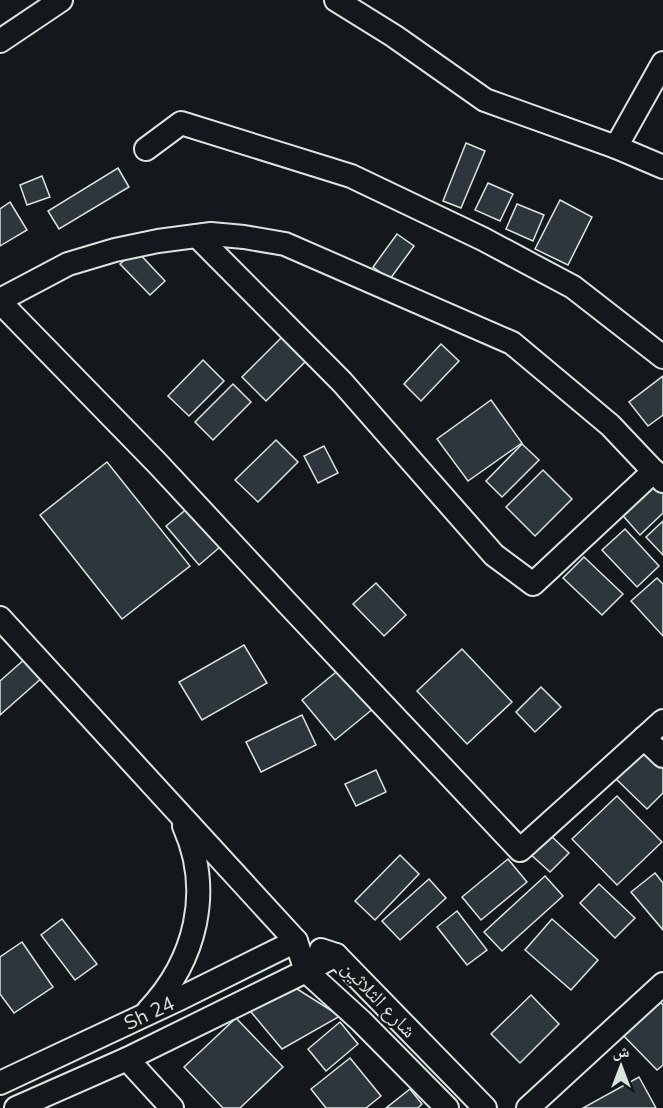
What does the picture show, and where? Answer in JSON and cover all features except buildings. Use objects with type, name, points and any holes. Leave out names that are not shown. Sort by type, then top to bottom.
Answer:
[{"type":"street","points":[[0,41],[60,0]]},
{"type":"street","points":[[348,3],[485,100],[616,147],[663,167]]},
{"type":"street","points":[[616,147],[663,63]]},
{"type":"street","points":[[146,149],[181,123],[351,176],[483,239],[573,286],[663,357]]},
{"type":"street","points":[[197,236],[342,382],[494,555],[533,584],[659,476],[610,425],[512,343],[285,244],[211,234],[158,241],[115,250],[68,264],[0,301],[158,464],[520,850],[663,721]]},
{"type":"street","points":[[0,618],[296,941]]},
{"type":"street","points":[[644,738],[663,756]]},
{"type":"street","points":[[144,1015],[175,977],[186,955],[196,916],[198,884],[195,859],[178,813]]},
{"type":"street","name":"شارع الثلاثين","points":[[296,941],[336,955],[485,1108]]},
{"type":"street","name":"شارع الثلاثين","points":[[296,941],[306,971],[361,1021],[447,1108]]},
{"type":"street","name":"Sh 24","points":[[0,1083],[296,941]]},
{"type":"street","name":"Sh 24","points":[[16,1108],[127,1059],[336,955]]},
{"type":"street","points":[[528,1108],[660,993]]},
{"type":"street","points":[[127,1059],[172,1108]]}]
